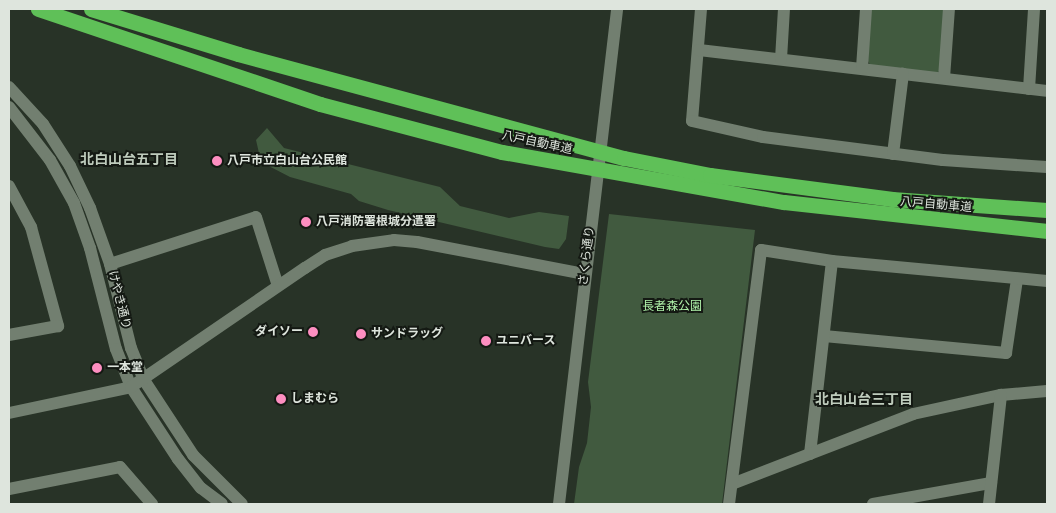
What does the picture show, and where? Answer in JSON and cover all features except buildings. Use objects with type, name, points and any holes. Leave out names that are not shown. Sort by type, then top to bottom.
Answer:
[{"type":"highway","name":"八戸自動車道","points":[[38,9],[320,104],[502,152],[746,196],[890,216],[1047,230]]},
{"type":"highway","name":"八戸自動車道","points":[[91,9],[238,54],[624,158],[791,187],[892,199],[1047,210]]},
{"type":"street","name":"さくら通り","points":[[559,504],[603,114],[617,9]]},
{"type":"street","points":[[701,9],[692,121],[763,137],[893,154],[1047,168]]},
{"type":"street","points":[[781,59],[784,9]]},
{"type":"street","points":[[862,68],[866,9]]},
{"type":"street","points":[[944,78],[949,9]]},
{"type":"street","points":[[1029,89],[1034,9]]},
{"type":"street","points":[[699,50],[1047,91]]},
{"type":"street","points":[[893,154],[903,74]]},
{"type":"street","name":"けやき通り","points":[[9,86],[43,124],[70,166],[90,208],[110,264],[130,347],[144,380],[193,455],[242,504]]},
{"type":"street","name":"けやき通り","points":[[9,107],[50,160],[74,203],[90,248],[116,349],[131,388],[178,459],[202,488],[222,504]]},
{"type":"street","points":[[9,186],[30,228],[58,326],[9,336]]},
{"type":"street","points":[[110,264],[256,217],[278,286]]},
{"type":"street","points":[[9,413],[131,388],[325,255],[352,246],[394,240],[417,242],[585,274]]},
{"type":"street","points":[[730,504],[761,250],[832,261],[1047,281]]},
{"type":"street","points":[[810,454],[832,261]]},
{"type":"street","points":[[824,336],[1006,353],[1017,279]]},
{"type":"street","points":[[732,484],[913,414],[1001,395],[1047,391]]},
{"type":"street","points":[[989,504],[1001,395]]},
{"type":"street","points":[[9,490],[120,467],[152,504]]},
{"type":"street","points":[[873,504],[991,483]]},
{"type":"green space","points":[[871,9],[944,9],[940,70],[936,74],[870,65],[868,61]]},
{"type":"green space","points":[[267,128],[284,148],[440,187],[460,206],[509,218],[539,212],[569,216],[566,239],[559,249],[545,247],[388,210],[359,201],[351,194],[290,177],[261,162],[256,140]]},
{"type":"green space","name":"長者森公園","points":[[609,214],[755,230],[722,504],[574,504],[579,467],[587,443],[591,407],[588,382]]},
{"type":"place","name":"八戸市立白山台公民館","points":[[217,161]]},
{"type":"place","name":"八戸消防署根城分遣署","points":[[306,222]]},
{"type":"place","name":"ダイソー","points":[[313,332]]},
{"type":"place","name":"サンドラッグ","points":[[361,334]]},
{"type":"place","name":"ユニバース","points":[[486,341]]},
{"type":"place","name":"一本堂","points":[[97,368]]},
{"type":"place","name":"しまむら","points":[[281,399]]},
{"type":"district","name":"北白山台五丁目","points":[[129,159]]},
{"type":"district","name":"北白山台三丁目","points":[[864,399]]}]
